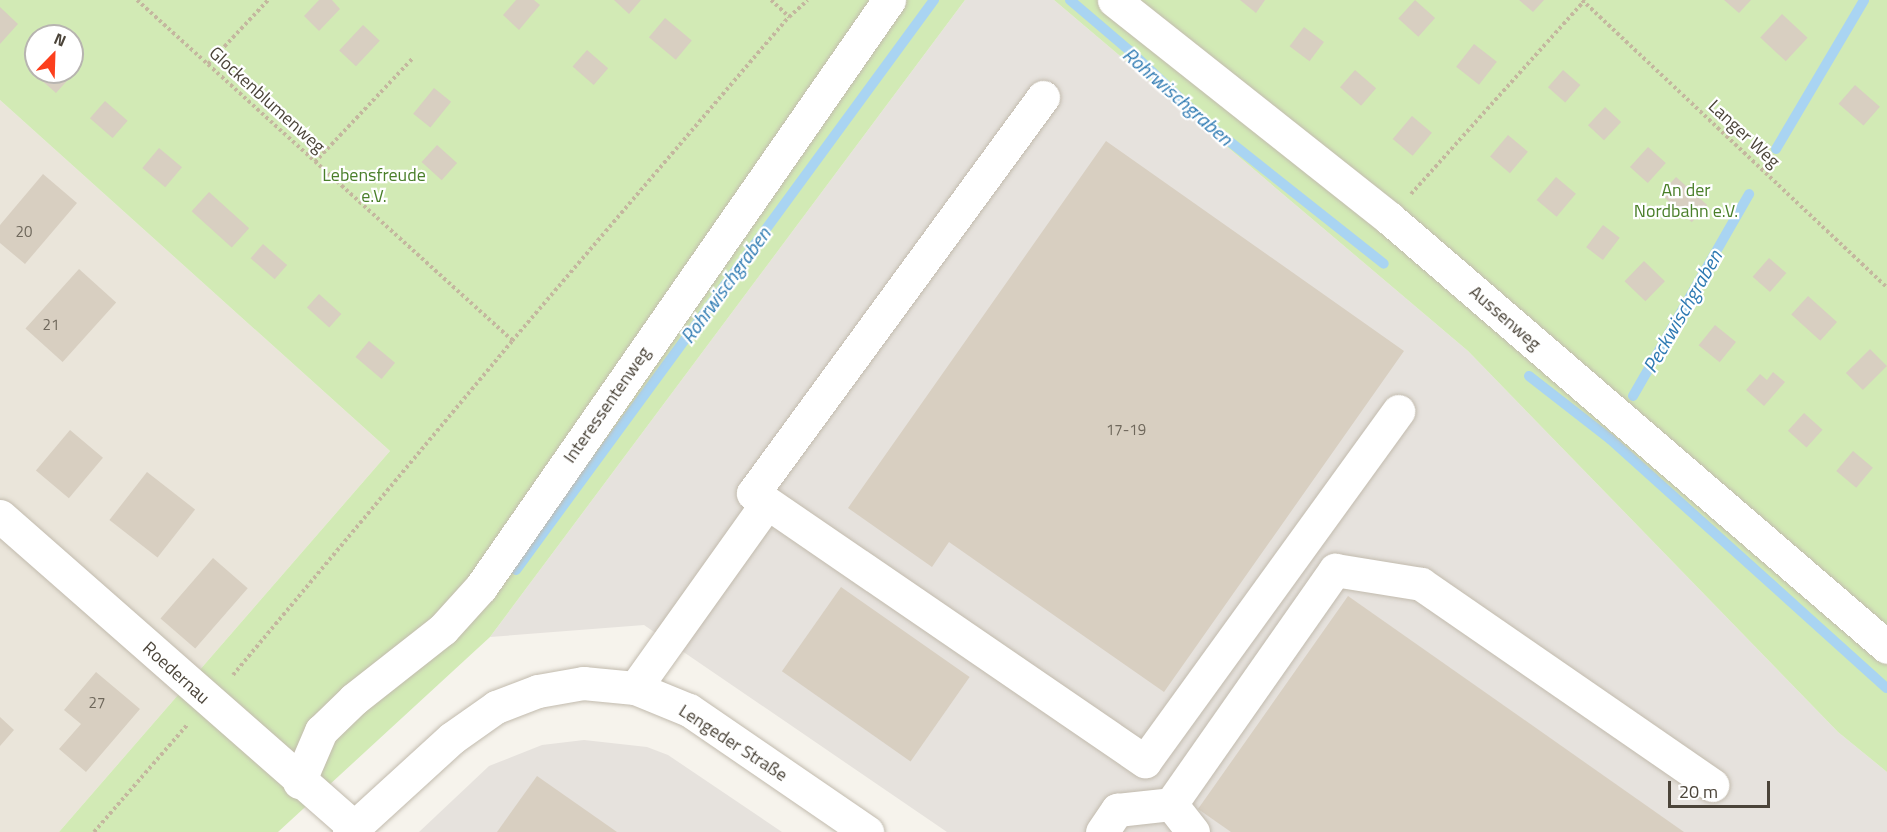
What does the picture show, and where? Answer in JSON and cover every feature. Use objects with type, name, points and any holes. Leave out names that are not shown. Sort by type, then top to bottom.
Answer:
[{"type":"street","name":"Interessentenweg","points":[[299,782],[321,731],[354,699],[443,629],[481,587],[889,0]]},
{"type":"street","name":"Aussenweg","points":[[1114,0],[1389,218],[1887,647]]},
{"type":"street","points":[[1043,97],[753,493],[1145,761],[1398,411]]},
{"type":"street","points":[[635,688],[767,503]]},
{"type":"street","name":"Roedernau","points":[[0,516],[351,830]]},
{"type":"street","points":[[1102,832],[1117,810],[1171,804],[1335,570],[1421,584],[1712,785]]},
{"type":"street","name":"Lengeder Straße","points":[[351,830],[452,738],[496,707],[538,691],[584,683],[635,688],[688,710],[867,832]]},
{"type":"street","points":[[1171,804],[1193,832]]},
{"type":"path","name":"Glockenblumenweg","points":[[137,0],[512,341]]},
{"type":"path","points":[[208,64],[268,0]]},
{"type":"path","points":[[771,0],[789,17]]},
{"type":"path","points":[[94,832],[209,702],[512,341],[789,17],[808,0]]},
{"type":"path","points":[[1409,196],[1583,1]]},
{"type":"path","name":"Langer Weg","points":[[1583,1],[1887,287]]},
{"type":"path","points":[[315,162],[413,58]]},
{"type":"shaded area","points":[[965,0],[1054,0],[1468,351],[1838,732],[1887,772],[1887,832],[947,832],[644,625],[490,637]]},
{"type":"shaded area","points":[[0,100],[390,451],[59,832],[0,832]]},
{"type":"shaded area","points":[[584,740],[647,747],[668,755],[782,832],[419,832],[489,766],[542,745]]},
{"type":"green space","name":"Lebensfreude e.V.","points":[[0,0],[965,0],[490,637],[278,832],[59,832],[390,451],[0,100]]},
{"type":"green space","name":"An der Nordbahn e.V.","points":[[1054,0],[1887,0],[1887,772],[1838,732],[1468,351]]},
{"type":"building","points":[[319,0],[332,0],[340,9],[319,31],[304,16]]},
{"type":"building","points":[[516,0],[534,0],[540,5],[519,30],[503,15]]},
{"type":"building","points":[[614,0],[641,0],[629,14]]},
{"type":"building","points":[[1240,0],[1265,0],[1256,13]]},
{"type":"building","points":[[1415,0],[1435,18],[1418,37],[1398,19]]},
{"type":"building","points":[[1519,0],[1544,0],[1533,12]]},
{"type":"building","points":[[1724,0],[1751,0],[1739,13]]},
{"type":"building","points":[[0,7],[18,24],[0,44]]},
{"type":"building","points":[[1782,14],[1808,38],[1786,61],[1760,37]]},
{"type":"building","points":[[665,18],[692,40],[676,60],[649,37]]},
{"type":"building","points":[[363,25],[380,41],[356,66],[339,51]]},
{"type":"building","points":[[1304,27],[1324,42],[1310,61],[1290,46]]},
{"type":"building","points":[[1474,44],[1497,62],[1479,85],[1456,67]]},
{"type":"building","points":[[587,50],[608,68],[594,85],[573,67]]},
{"type":"building","points":[[1355,70],[1376,88],[1361,106],[1340,87]]},
{"type":"building","points":[[1563,70],[1580,85],[1565,102],[1548,87]]},
{"type":"building","points":[[46,84],[64,84],[56,93]]},
{"type":"building","points":[[1855,85],[1880,107],[1864,126],[1839,104]]},
{"type":"building","points":[[434,88],[451,102],[430,127],[413,114]]},
{"type":"building","points":[[105,101],[128,121],[113,138],[90,118]]},
{"type":"building","points":[[1605,107],[1621,122],[1604,140],[1588,125]]},
{"type":"building","points":[[1412,116],[1432,133],[1413,156],[1393,139]]},
{"type":"building","points":[[1508,135],[1528,152],[1510,173],[1490,156]]},
{"type":"building","points":[[1106,141],[1404,351],[1164,692],[949,542],[932,567],[848,508]]},
{"type":"building","points":[[437,145],[457,163],[442,180],[422,162]]},
{"type":"building","points":[[1648,147],[1666,163],[1648,183],[1630,167]]},
{"type":"building","points":[[159,148],[182,167],[165,187],[142,168]]},
{"type":"building","points":[[43,174],[77,203],[25,264],[0,243],[0,225]]},
{"type":"building","points":[[1556,177],[1576,194],[1557,217],[1537,200]]},
{"type":"building","points":[[1676,177],[1707,205],[1692,222],[1661,194]]},
{"type":"building","points":[[209,192],[249,228],[232,247],[192,211]]},
{"type":"building","points":[[1603,225],[1620,238],[1603,260],[1586,247]]},
{"type":"building","points":[[263,244],[287,265],[275,279],[251,258]]},
{"type":"building","points":[[1769,258],[1786,273],[1770,292],[1753,277]]},
{"type":"building","points":[[1644,261],[1665,281],[1645,301],[1625,281]]},
{"type":"building","points":[[79,269],[116,302],[63,362],[25,328]]},
{"type":"building","points":[[319,294],[341,314],[329,327],[307,307]]},
{"type":"building","points":[[1808,296],[1837,322],[1820,341],[1791,315]]},
{"type":"building","points":[[1715,325],[1736,342],[1720,362],[1699,345]]},
{"type":"building","points":[[369,341],[395,363],[382,379],[356,357]]},
{"type":"building","points":[[1870,349],[1887,366],[1863,390],[1846,373]]},
{"type":"building","points":[[1773,372],[1785,382],[1764,406],[1746,390],[1760,374],[1767,380]]},
{"type":"building","points":[[1804,413],[1823,430],[1807,448],[1788,431]]},
{"type":"building","points":[[70,430],[103,458],[69,498],[36,471]]},
{"type":"building","points":[[1853,451],[1873,468],[1856,488],[1836,471]]},
{"type":"building","points":[[147,472],[195,510],[158,558],[109,520]]},
{"type":"building","points":[[213,558],[248,588],[195,649],[161,618]]},
{"type":"building","points":[[841,587],[970,677],[911,761],[782,671]]},
{"type":"building","points":[[1348,596],[1684,832],[1231,832],[1198,809]]},
{"type":"building","points":[[96,672],[140,709],[86,772],[59,749],[81,724],[64,710]]},
{"type":"building","points":[[0,717],[14,730],[0,746]]},
{"type":"building","points":[[537,776],[617,832],[497,832]]},
{"type":"waterway","name":"Rohrwischgraben","points":[[516,570],[934,0]]},
{"type":"waterway","name":"Rohrwischgraben","points":[[1070,0],[1130,51],[1205,122],[1384,264]]},
{"type":"waterway","name":"Peckwischgraben","points":[[1776,149],[1864,0]]},
{"type":"waterway","name":"Peckwischgraben","points":[[1633,396],[1749,194]]},
{"type":"waterway","points":[[1529,376],[1610,439],[1887,688]]}]
